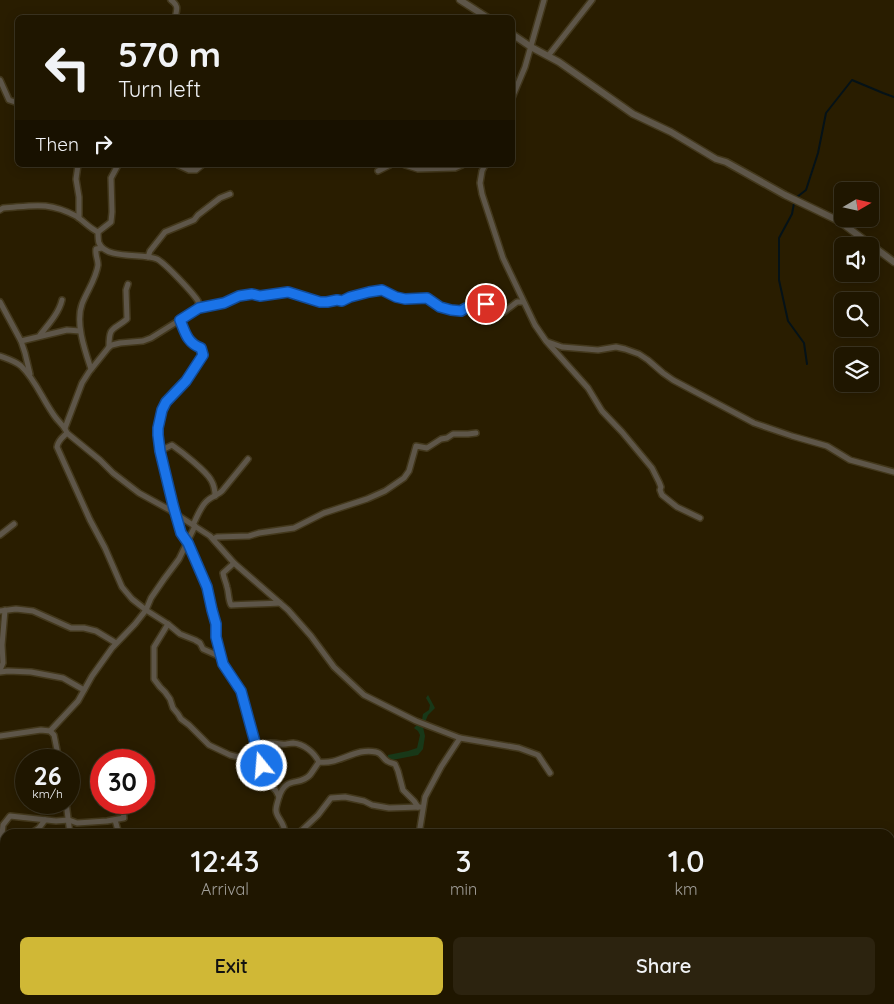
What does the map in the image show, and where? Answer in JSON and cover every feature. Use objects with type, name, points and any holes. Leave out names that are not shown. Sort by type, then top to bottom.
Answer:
[{"type":"street","points":[[171,0],[176,4],[176,15]]},
{"type":"street","points":[[460,0],[483,15]]},
{"type":"street","points":[[515,91],[525,67],[544,0]]},
{"type":"street","points":[[548,56],[592,0]]},
{"type":"street","points":[[515,36],[586,81],[613,102],[633,114],[671,132],[716,159],[726,162],[785,195],[839,221],[894,262]]},
{"type":"street","points":[[0,80],[9,100],[15,102]]},
{"type":"street","points":[[78,167],[76,179],[79,197],[79,218]]},
{"type":"street","points":[[98,232],[111,222],[111,178],[117,167]]},
{"type":"street","points":[[182,167],[189,170],[196,170],[200,167]]},
{"type":"street","points":[[378,171],[386,167]]},
{"type":"street","points":[[412,167],[418,169],[457,167]]},
{"type":"street","points":[[484,167],[480,182],[482,194],[503,258],[523,302],[546,341],[588,388],[602,411],[652,468],[659,482],[660,493],[677,507],[700,518]]},
{"type":"street","points":[[148,257],[150,251],[165,232],[194,220],[220,198],[230,194]]},
{"type":"street","points":[[0,210],[3,208],[39,205],[51,206],[79,218],[90,228],[98,232]]},
{"type":"street","points":[[98,232],[98,242],[102,248],[110,252],[159,260],[180,279],[198,301],[199,308]]},
{"type":"street","points":[[91,369],[80,331],[81,306],[96,275],[98,259],[95,254],[96,250],[102,248]]},
{"type":"street","points":[[109,347],[111,329],[127,319],[126,290],[128,284]]},
{"type":"street","points":[[221,657],[203,649],[200,643],[180,634],[146,610],[132,599],[122,587],[57,447],[66,430],[82,383],[109,347],[120,343],[143,341],[199,308],[224,303],[239,296],[252,294],[260,296],[288,292],[320,302],[327,302],[342,301],[350,297],[382,290],[405,299],[427,298],[440,307],[461,311],[466,308],[490,304],[504,312],[517,302],[523,302]]},
{"type":"street","points":[[40,336],[62,300]]},
{"type":"street","points":[[0,302],[21,341],[32,380]]},
{"type":"street","points":[[180,320],[187,337],[191,343],[201,348],[203,355],[186,381],[166,402],[162,410],[158,428],[160,451],[181,533],[188,543],[207,587],[224,668],[241,691],[256,746],[259,750],[263,777],[279,797]]},
{"type":"street","points":[[21,341],[67,330],[80,331]]},
{"type":"street","points":[[546,341],[562,347],[598,350],[616,348],[636,353],[673,380],[754,423],[827,446],[850,460],[894,472]]},
{"type":"street","points":[[15,362],[20,360],[25,353]]},
{"type":"street","points":[[0,356],[15,362],[23,368],[66,430],[113,473],[140,493],[194,525],[213,539],[234,563],[281,603],[304,628],[334,667],[364,695],[416,720],[460,738],[519,748],[538,756],[550,773]]},
{"type":"street","points":[[213,539],[217,537],[249,536],[294,528],[324,513],[367,499],[385,491],[404,478],[409,471],[416,446],[427,448],[453,434],[476,433]]},
{"type":"street","points":[[160,451],[172,445],[203,470],[211,480],[215,496]]},
{"type":"street","points":[[50,731],[78,701],[104,658],[146,610],[151,598],[188,543],[204,504],[222,491],[248,459]]},
{"type":"street","points":[[0,535],[14,524]]},
{"type":"street","points":[[234,563],[224,574],[223,578],[227,584],[231,605],[281,603]]},
{"type":"street","points":[[84,690],[63,678],[31,672],[0,671],[3,663],[2,610],[33,611],[71,628],[84,628],[96,631],[116,643]]},
{"type":"street","points":[[168,624],[154,647],[154,679],[170,699],[173,708],[181,719],[208,745],[230,755],[250,760]]},
{"type":"street","points":[[0,736],[41,730],[50,731],[54,735],[57,749]]},
{"type":"street","points":[[419,829],[420,806],[441,767],[460,738]]},
{"type":"street","points":[[259,750],[264,744],[274,742],[298,744],[315,755],[319,762]]},
{"type":"street","points":[[319,762],[338,761],[356,752],[374,751],[382,754],[386,761],[395,764],[403,790],[420,806]]},
{"type":"street","points":[[285,829],[276,810],[281,791],[286,784],[309,776],[319,762]]},
{"type":"street","points":[[303,829],[318,815],[331,798],[345,797],[389,808],[420,806]]},
{"type":"street","points":[[68,814],[70,829]]},
{"type":"street","points":[[3,829],[3,825],[10,816],[56,822],[69,820],[77,823],[115,820],[124,818],[124,814]]},
{"type":"street","points":[[38,829],[45,820]]},
{"type":"street","points":[[115,820],[118,829]]},
{"type":"green space","points":[[428,695],[435,708],[428,715],[423,727],[425,736],[423,749],[418,755],[387,761],[388,755],[417,748],[420,735],[414,728],[422,720],[423,714],[429,710],[430,705],[426,698]]},
{"type":"waterway","points":[[797,197],[806,190],[818,153],[826,113],[852,80],[894,97]]},
{"type":"waterway","points":[[794,203],[792,214],[779,238],[779,280],[788,321],[804,343],[807,364]]},
{"type":"route","points":[[262,766],[241,691],[224,668],[216,637],[215,617],[207,587],[188,543],[181,533],[160,451],[158,428],[162,410],[166,402],[186,381],[203,355],[201,348],[191,343],[187,337],[180,320],[199,308],[224,303],[239,296],[252,294],[260,296],[279,292],[288,292],[320,302],[327,302],[342,301],[350,297],[382,290],[405,299],[427,298],[440,307],[461,311],[466,308],[475,308],[486,304]]}]
